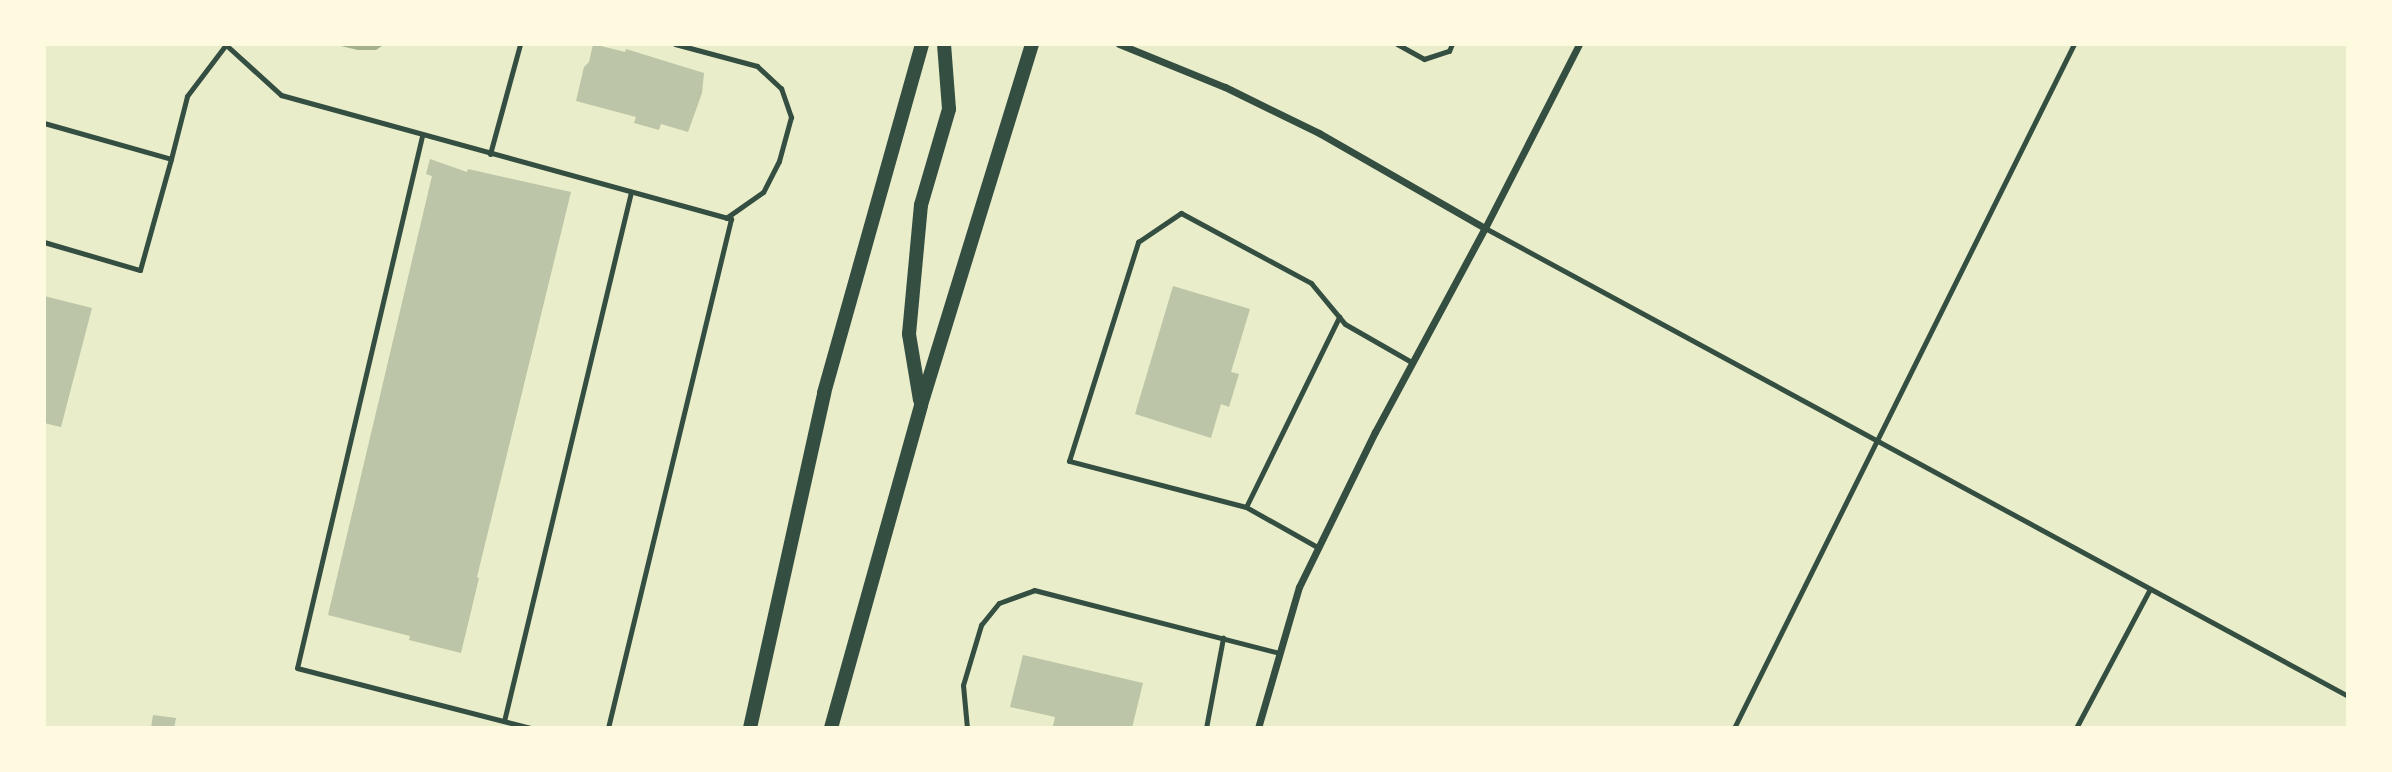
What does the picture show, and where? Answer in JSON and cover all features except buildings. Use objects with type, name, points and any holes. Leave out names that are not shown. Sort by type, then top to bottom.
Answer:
[{"type":"main road","points":[[750,728],[824,393],[922,44]]},
{"type":"main road","points":[[921,405],[909,334],[921,205],[949,109],[944,44]]},
{"type":"main road","points":[[831,728],[921,405],[1032,44]]},
{"type":"street","points":[[1119,44],[1225,87],[1319,133],[1485,228]]},
{"type":"street","points":[[1258,728],[1299,587],[1579,44]]},
{"type":"lane","points":[[490,154],[520,44]]},
{"type":"lane","points":[[675,44],[758,66],[782,88],[791,117],[779,161],[763,192],[726,218]]},
{"type":"lane","points":[[1397,44],[1424,59],[1449,51],[1452,44]]},
{"type":"lane","points":[[1734,728],[2074,44]]},
{"type":"lane","points":[[44,242],[140,270],[187,96],[225,45],[281,95],[731,219],[608,728]]},
{"type":"lane","points":[[44,123],[171,159]]},
{"type":"lane","points":[[422,136],[297,668],[531,728]]},
{"type":"lane","points":[[504,722],[631,192]]},
{"type":"lane","points":[[1319,548],[1246,507],[1069,461],[1138,242],[1181,212],[1311,283],[1345,324],[1413,363]]},
{"type":"lane","points":[[1485,228],[2348,696]]},
{"type":"lane","points":[[1246,507],[1339,317]]},
{"type":"lane","points":[[2076,728],[2150,589]]},
{"type":"lane","points":[[967,728],[963,685],[981,625],[999,603],[1034,590],[1279,653]]},
{"type":"lane","points":[[1206,728],[1223,638]]},
{"type":"shaded area","points":[[332,44],[385,44],[376,50],[358,50]]}]
